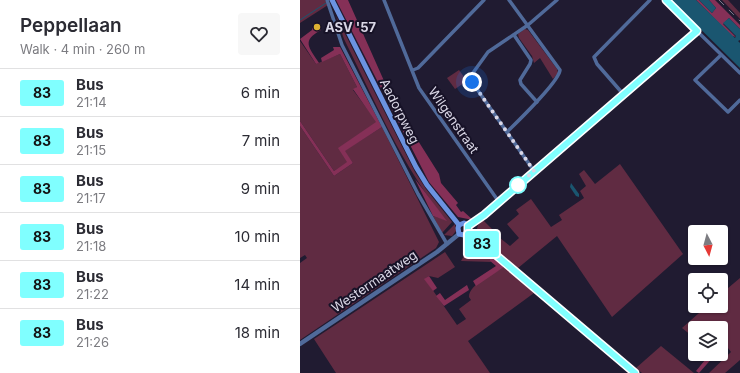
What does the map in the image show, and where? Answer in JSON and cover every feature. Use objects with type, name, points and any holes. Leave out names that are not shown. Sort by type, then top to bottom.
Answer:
[{"type":"main road","name":"Aadorpweg","points":[[332,0],[416,167],[427,185],[459,225]]},
{"type":"main road","points":[[468,234],[468,226],[464,223],[459,225],[459,234],[468,234],[490,250],[635,373]]},
{"type":"street","points":[[327,0],[342,45],[418,194],[447,244]]},
{"type":"street","name":"Wilgenstraat","points":[[384,0],[419,88],[499,202]]},
{"type":"street","points":[[413,70],[418,68],[484,0]]},
{"type":"street","points":[[507,132],[537,102],[558,76],[560,70],[509,0]]},
{"type":"street","points":[[534,171],[470,77],[488,52],[528,25],[557,0]]},
{"type":"street","points":[[624,95],[597,64],[594,56],[650,0]]},
{"type":"street","points":[[666,0],[740,73]]},
{"type":"street","points":[[468,226],[499,202],[697,31]]},
{"type":"street","points":[[514,35],[531,60],[520,80],[521,84],[537,102]]},
{"type":"street","points":[[721,55],[695,80],[728,112],[740,100]]},
{"type":"street","name":"Westermaatweg","points":[[300,344],[447,244],[459,234]]},
{"type":"shaded area","points":[[300,0],[325,0],[328,5],[300,23]]},
{"type":"shaded area","points":[[336,0],[348,0],[393,101],[439,174],[441,183],[458,203],[456,205],[461,212],[463,211],[473,220],[458,217],[429,182]]},
{"type":"shaded area","points":[[696,0],[699,0],[712,13],[716,8],[709,0],[715,0],[740,25],[740,29],[729,18],[723,24],[736,37],[732,36]]},
{"type":"shaded area","points":[[722,0],[728,0],[740,13],[740,19]]},
{"type":"shaded area","points":[[336,16],[415,172],[426,189],[452,222],[442,233],[433,216],[446,220],[430,200],[390,133],[344,39]]},
{"type":"shaded area","points":[[320,24],[321,30],[309,41],[310,48],[319,63],[316,64],[300,39],[312,30],[312,28]]},
{"type":"shaded area","points":[[525,29],[528,30],[557,69],[558,73],[553,79],[540,58],[534,63],[532,56],[519,38],[518,34]]},
{"type":"shaded area","points":[[300,41],[316,64],[340,54],[357,87],[353,90],[377,122],[339,148],[348,162],[334,171],[300,121]]},
{"type":"shaded area","points":[[333,47],[340,47],[382,127],[345,151],[353,163],[334,176],[300,126],[300,121],[334,171],[347,162],[338,148],[376,122],[353,89],[357,87],[340,54],[322,62],[321,58],[334,50]]},
{"type":"shaded area","points":[[459,70],[467,81],[455,89],[447,78]]},
{"type":"shaded area","points":[[300,126],[334,176],[353,163],[344,151],[382,127],[439,242],[436,248],[300,340],[300,263],[307,258],[305,255],[300,258]]},
{"type":"shaded area","points":[[620,164],[683,254],[612,317],[557,236],[518,268],[493,247],[475,236],[478,225],[483,220],[495,234],[510,246],[519,238],[507,224],[519,214],[516,210],[531,199],[551,227],[562,220],[559,215],[584,198],[580,191],[586,186],[579,174],[584,170],[595,184]]},
{"type":"shaded area","points":[[415,179],[447,221],[433,216]]},
{"type":"shaded area","points":[[455,224],[456,231],[452,236],[444,235]]},
{"type":"shaded area","points":[[471,244],[492,257],[489,260],[492,262],[461,261]]},
{"type":"shaded area","points":[[445,252],[455,267],[438,278],[429,276],[425,279],[457,325],[466,319],[459,309],[471,300],[469,297],[473,288],[504,267],[534,293],[468,341],[490,373],[336,373],[314,339]]},
{"type":"shaded area","points":[[492,257],[504,267],[476,286],[473,281],[496,266],[489,260]]},
{"type":"shaded area","points":[[429,276],[437,288],[433,291],[424,279]]},
{"type":"shaded area","points":[[740,278],[740,360],[725,373],[709,373],[722,361],[728,361],[728,355],[731,352],[728,348],[728,321],[690,321],[699,313],[728,313],[728,288]]},
{"type":"shaded area","points":[[467,285],[469,290],[444,306],[436,296],[440,293],[445,300]]},
{"type":"shaded area","points":[[688,323],[688,333],[682,328]]},
{"type":"shaded area","points":[[661,346],[694,373],[642,373],[636,368]]},
{"type":"shaded area","points":[[704,361],[710,361],[699,373],[696,371]]},
{"type":"water","points":[[671,0],[696,0],[735,38],[736,36],[723,23],[729,18],[740,29],[740,40],[738,41],[740,43],[740,68]]},
{"type":"water","points":[[699,0],[709,0],[716,8],[712,13]]},
{"type":"water","points":[[571,183],[579,194],[579,197],[576,196],[570,187]]},
{"type":"waterway","points":[[300,20],[326,3]]},
{"type":"railway","points":[[719,0],[740,21]]},
{"type":"bus line","name":"83","points":[[635,373],[490,250],[468,234],[470,228],[468,226],[484,215],[697,31],[666,0]]},
{"type":"place","name":"ASV '57","points":[[317,27]]},
{"type":"route","points":[[472,82],[534,171],[516,187],[518,185]]}]
